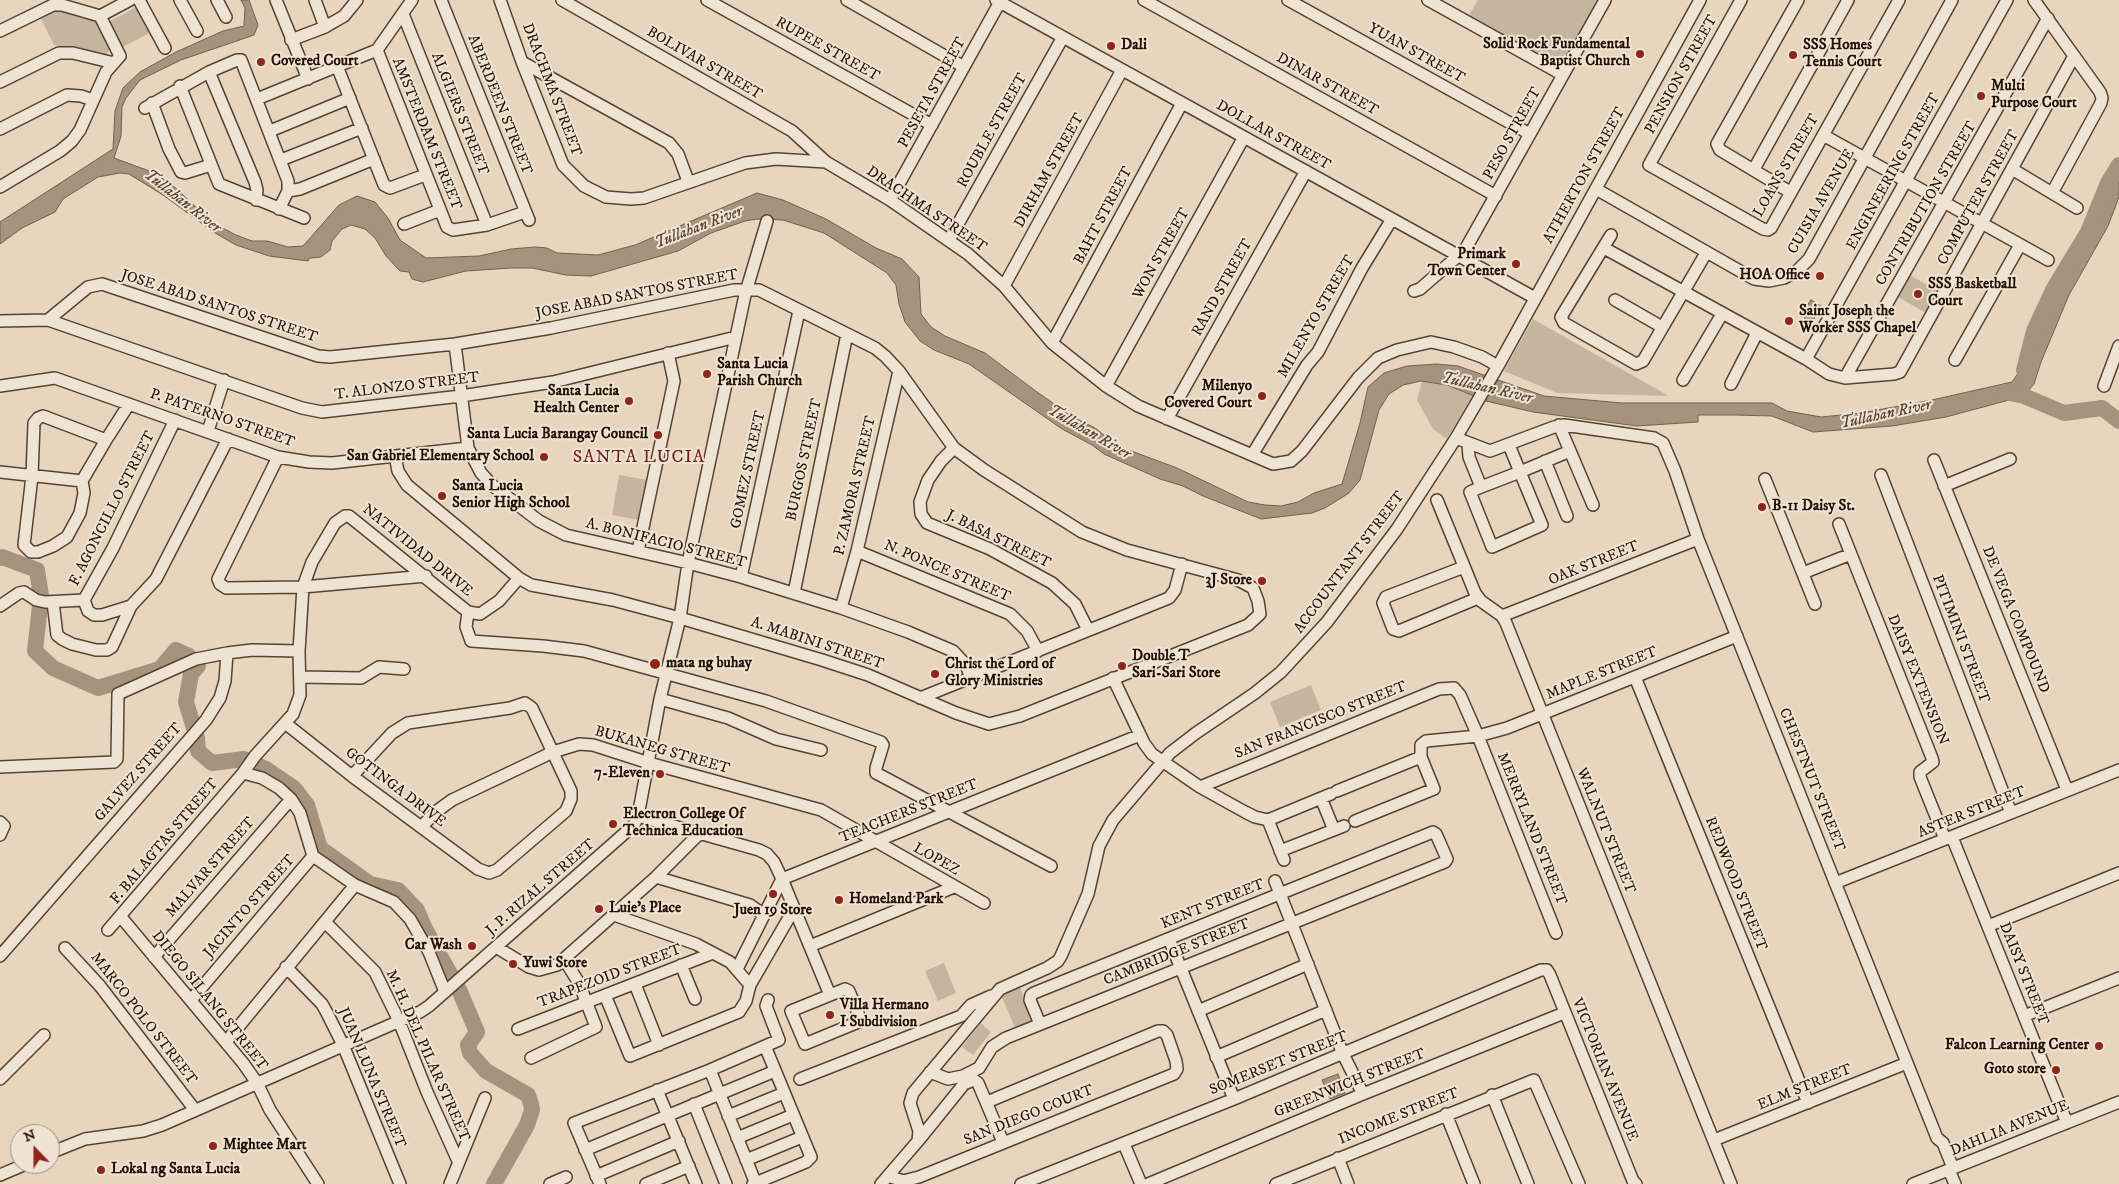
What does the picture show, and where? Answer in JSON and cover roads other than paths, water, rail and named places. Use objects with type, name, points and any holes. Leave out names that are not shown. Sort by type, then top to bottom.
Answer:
[{"type":"street","points":[[0,31],[53,4],[62,4],[100,16],[130,0]]},
{"type":"street","points":[[139,0],[165,48]]},
{"type":"street","points":[[180,0],[197,30]]},
{"type":"street","points":[[217,0],[226,16]]},
{"type":"street","points":[[276,0],[308,79]]},
{"type":"street","points":[[315,0],[325,27]]},
{"type":"street","points":[[291,40],[325,27],[344,16],[358,0]]},
{"type":"street","points":[[257,99],[377,50],[412,0]]},
{"type":"street","name":"ABERDEEN STREET","points":[[441,0],[527,216],[487,226]]},
{"type":"street","name":"DRACHMA STREET","points":[[500,0],[522,62],[563,165],[570,175],[584,186],[606,196],[631,200],[644,198],[688,181],[745,163],[776,159],[826,162],[890,200],[949,240],[1004,286],[1052,343],[1106,386],[1138,406],[1273,464],[1291,461],[1302,451],[1358,378],[1378,358],[1397,350],[1431,342],[1454,347],[1482,357],[1497,368]]},
{"type":"street","name":"BOLIVAR STREET","points":[[562,0],[792,131],[826,162]]},
{"type":"street","name":"RUPEE STREET","points":[[707,0],[932,125]]},
{"type":"street","points":[[847,0],[964,67]]},
{"type":"street","name":"DINAR STREET","points":[[1144,0],[1496,196]]},
{"type":"street","name":"YUAN STREET","points":[[1288,0],[1530,134]]},
{"type":"street","points":[[1428,0],[1563,75]]},
{"type":"street","name":"PESO STREET","points":[[1414,291],[1420,289],[1460,256],[1496,196],[1605,0]]},
{"type":"street","name":"ATHERTON STREET","points":[[1497,368],[1700,0]]},
{"type":"street","name":"PENSION STREET","points":[[1649,164],[1741,0]]},
{"type":"street","points":[[1790,192],[1720,150],[1717,144],[1798,0]]},
{"type":"street","points":[[1754,170],[1848,0]]},
{"type":"street","name":"LOANS STREET","points":[[1649,164],[1763,229],[1771,228],[1899,0]]},
{"type":"street","name":"CUISIA AVENUE","points":[[1596,189],[1754,279],[1769,281],[1784,278],[1796,271],[1809,259],[1952,0]]},
{"type":"street","name":"ENGINEERING STREET","points":[[1806,359],[2007,0]]},
{"type":"street","points":[[2034,0],[2100,92],[2101,103],[2052,193]]},
{"type":"street","name":"PESETA STREET","points":[[890,200],[999,1]]},
{"type":"street","name":"DOLLAR STREET","points":[[999,1],[1535,298]]},
{"type":"street","name":"ALGIERS STREET","points":[[403,14],[487,226]]},
{"type":"street","points":[[100,16],[117,60]]},
{"type":"street","name":"CONTRIBUTION STREET","points":[[1845,378],[2048,18]]},
{"type":"street","name":"ROUBLE STREET","points":[[949,240],[1063,37]]},
{"type":"street","name":"AMSTERDAM STREET","points":[[377,50],[425,175],[449,229],[487,226]]},
{"type":"street","points":[[0,82],[58,53],[73,53],[117,60]]},
{"type":"street","name":"COMPUTER STREET","points":[[1604,248],[1830,374],[1845,378],[1894,374],[1903,369],[2074,56]]},
{"type":"street","points":[[0,187],[60,151],[72,141],[80,130],[106,72],[117,60]]},
{"type":"street","points":[[211,165],[186,173],[181,172],[148,106],[180,86],[209,72],[241,60],[288,180],[288,191],[279,209]]},
{"type":"street","points":[[522,62],[669,143],[678,154],[688,181]]},
{"type":"street","points":[[337,66],[386,188],[425,175]]},
{"type":"street","name":"DIRHAM STREET","points":[[1004,286],[1122,70]]},
{"type":"street","points":[[209,72],[255,182],[257,190],[256,200]]},
{"type":"street","points":[[180,86],[219,184],[304,218]]},
{"type":"street","points":[[0,128],[67,95],[75,94],[93,100]]},
{"type":"street","points":[[270,131],[350,98]]},
{"type":"street","name":"BAHT STREET","points":[[1052,343],[1182,103]]},
{"type":"street","points":[[281,160],[362,128]]},
{"type":"street","points":[[1823,135],[2048,260]]},
{"type":"street","name":"WON STREET","points":[[1106,386],[1244,137]]},
{"type":"street","points":[[288,191],[300,189],[374,159]]},
{"type":"street","points":[[2012,169],[2077,208]]},
{"type":"street","name":"RAND STREET","points":[[1167,419],[1306,171]]},
{"type":"street","points":[[404,224],[440,210]]},
{"type":"street","name":"MILENYO STREET","points":[[1252,455],[1307,365],[1318,352],[1362,268],[1392,219]]},
{"type":"street","name":"J. P. RIZAL STREET","points":[[60,1150],[84,1139],[143,1131],[162,1125],[429,1006],[634,825],[638,816],[649,763],[660,699],[680,618],[688,562],[736,336],[767,221]]},
{"type":"street","points":[[1611,235],[1561,316],[1562,320],[1636,364],[1640,363],[1706,253]]},
{"type":"street","points":[[1955,360],[2020,244]]},
{"type":"street","name":"JOSE ABAD SANTOS STREET","points":[[48,320],[88,287],[102,284],[318,356],[330,357],[454,344],[552,328],[734,290],[760,290],[875,348],[899,371],[954,448],[984,470],[1082,532],[1127,550],[1238,580],[1253,588],[1260,614]]},
{"type":"street","points":[[1615,300],[1662,327]]},
{"type":"street","name":"GOMEZ STREET","points":[[741,577],[799,311]]},
{"type":"street","points":[[1683,380],[1722,314]]},
{"type":"street","name":"T. ALONZO STREET","points":[[0,321],[48,320],[302,408],[322,412],[461,396],[553,382],[736,336]]},
{"type":"street","points":[[1731,384],[1757,333]]},
{"type":"street","name":"BURGOS STREET","points":[[794,592],[846,334]]},
{"type":"street","name":"A. BONIFACIO STREET","points":[[454,344],[468,448],[481,473],[493,486],[540,522],[566,535],[688,562],[794,592],[841,608],[944,647],[958,656],[966,665],[971,678]]},
{"type":"street","points":[[2104,386],[2117,359],[2119,346]]},
{"type":"street","points":[[638,551],[674,381],[668,353]]},
{"type":"street","name":"ACCOUNTANT STREET","points":[[995,994],[1007,985],[1047,968],[1058,961],[1084,904],[1099,846],[1113,820],[1162,762],[1196,733],[1268,683],[1316,636],[1397,529],[1456,438],[1497,368]]},
{"type":"street","name":"P. ZAMORA STREET","points":[[841,608],[857,551],[899,371]]},
{"type":"street","name":"P. PATERNO STREET","points":[[0,386],[55,378],[278,457],[309,462],[332,463],[468,448]]},
{"type":"street","points":[[208,431],[224,380]]},
{"type":"street","points":[[106,440],[43,416],[38,418],[34,424],[32,476],[24,545],[31,552],[46,549],[67,536],[80,513],[84,493],[82,481],[129,404]]},
{"type":"street","name":"F. AGONCILLO STREET","points":[[175,420],[113,548],[84,600],[88,612],[94,615],[102,615],[131,606],[156,579],[228,439]]},
{"type":"street","points":[[1456,438],[1490,451],[1559,425],[1593,505]]},
{"type":"street","name":"CHESTNUT STREET","points":[[1559,425],[1659,439],[1666,448],[1698,539],[1835,883],[1937,1138],[1943,1143],[1949,1170],[1955,1184]]},
{"type":"street","points":[[1468,444],[1469,457],[1481,487]]},
{"type":"street","points":[[1509,445],[1520,472],[1542,526],[1493,547],[1490,546],[1469,494],[1481,487],[1520,472],[1570,451]]},
{"type":"street","name":"J. BASA STREET","points":[[954,448],[928,480],[920,502],[921,514],[927,523],[990,549],[1052,583],[1075,604],[1088,630]]},
{"type":"street","name":"A. MABINI STREET","points":[[395,456],[398,471],[406,486],[530,585],[613,600],[850,669],[892,684],[920,698],[979,722],[989,724],[1020,716],[1248,625],[1260,614]]},
{"type":"street","points":[[278,457],[218,579],[220,584],[226,588],[303,587],[426,576]]},
{"type":"street","points":[[1944,486],[2010,459]]},
{"type":"street","name":"DE VEGA COMPOUND","points":[[1934,460],[2067,790]]},
{"type":"street","points":[[1545,461],[1567,516]]},
{"type":"street","points":[[0,472],[82,481]]},
{"type":"street","name":"PITIMINI STREET","points":[[1880,475],[2011,813]]},
{"type":"street","points":[[1765,478],[1815,604]]},
{"type":"street","points":[[1437,500],[1478,598],[1502,616]]},
{"type":"street","name":"NATIVIDAD DRIVE","points":[[299,651],[303,587],[323,542],[335,523],[345,516],[349,516],[426,576],[468,612]]},
{"type":"street","name":"DAISY EXTENSION","points":[[1839,524],[1932,758],[1932,762],[1920,772],[1920,777],[1948,838]]},
{"type":"street","name":"OAK STREET","points":[[1502,616],[1698,539]]},
{"type":"street","name":"N. PONCE STREET","points":[[857,551],[1010,614],[1027,631],[1038,651]]},
{"type":"street","points":[[1803,573],[1851,554]]},
{"type":"street","points":[[920,698],[1169,598],[1175,590],[1182,564]]},
{"type":"street","points":[[1464,567],[1386,597],[1383,603],[1393,628],[1399,631],[1478,598]]},
{"type":"street","points":[[519,578],[499,601],[480,614],[468,612],[466,626],[470,641],[584,651],[766,701],[881,742],[883,745],[876,771],[1051,866]]},
{"type":"street","points":[[0,606],[24,592],[44,601],[84,600]]},
{"type":"street","points":[[44,601],[57,635],[78,646],[96,650],[107,650],[112,647],[131,606]]},
{"type":"street","name":"WALNUT STREET","points":[[1502,616],[1731,1184]]},
{"type":"street","name":"MAPLE STREET","points":[[1421,757],[1421,745],[1426,741],[1478,736],[1497,732],[1737,636]]},
{"type":"street","points":[[0,767],[114,762],[117,759],[118,694],[192,661],[226,652],[252,650],[299,651],[300,677],[297,705],[285,723]]},
{"type":"street","name":"GALVEZ STREET","points":[[0,956],[195,730],[220,698],[225,681],[226,652]]},
{"type":"street","points":[[300,677],[361,678],[379,667],[404,669]]},
{"type":"street","name":"REDWOOD STREET","points":[[1635,677],[1808,1103]]},
{"type":"street","points":[[1113,678],[1148,749],[1162,762],[1200,787],[1255,817],[1268,820],[1421,757],[1434,789],[1344,826],[1282,855],[1268,820]]},
{"type":"street","name":"SAN FRANCISCO STREET","points":[[1200,787],[1439,688],[1454,688]]},
{"type":"street","name":"MERRYLAND STREET","points":[[1454,688],[1460,695],[1478,736],[1556,933]]},
{"type":"street","points":[[660,699],[728,718],[776,739],[822,750]]},
{"type":"street","points":[[352,776],[392,733],[408,724],[510,708],[525,703],[532,708],[553,752]]},
{"type":"street","name":"F. BALAGTAS STREET","points":[[108,930],[285,723]]},
{"type":"street","name":"GOTINGA DRIVE","points":[[285,723],[352,776],[478,869],[489,873],[497,870],[566,810],[571,799],[570,791],[553,752]]},
{"type":"street","name":"TEACHERS STREET","points":[[782,879],[1140,735]]},
{"type":"street","name":"BUKANEG STREET","points":[[422,826],[437,811],[452,800],[553,752],[579,744],[593,745],[649,763],[821,810],[875,842]]},
{"type":"street","points":[[245,770],[279,788],[291,799],[300,813],[314,856],[356,884],[394,902],[410,919],[430,952],[448,989]]},
{"type":"street","name":"ASTER STREET","points":[[1835,883],[2119,770]]},
{"type":"street","points":[[1330,794],[1344,826]]},
{"type":"street","name":"MALVAR STREET","points":[[154,957],[291,799]]},
{"type":"street","points":[[638,816],[759,850],[767,854],[774,862],[782,879],[830,995]]},
{"type":"street","name":"CAMBRIDGE STREET","points":[[930,1072],[948,1079],[973,1072],[979,1068],[987,1053],[997,1042],[1447,861],[1435,832]]},
{"type":"street","name":"KENT STREET","points":[[1040,1024],[1030,1000],[1032,994],[1435,832]]},
{"type":"street","points":[[496,946],[530,967],[539,970],[551,968],[564,959],[656,877],[700,834]]},
{"type":"street","name":"DAISY STREET","points":[[1948,838],[1988,926],[2067,1123]]},
{"type":"street","name":"LOPEZ","points":[[875,842],[984,903]]},
{"type":"street","name":"JACINTO STREET","points":[[190,1000],[314,856]]},
{"type":"street","points":[[1988,926],[2119,873]]},
{"type":"street","points":[[656,877],[750,905],[764,915]]},
{"type":"street","points":[[737,969],[782,879]]},
{"type":"street","points":[[1275,881],[1343,1054],[1363,1094]]},
{"type":"street","points":[[226,1042],[356,884]]},
{"type":"street","points":[[810,946],[954,887]]},
{"type":"street","points":[[605,995],[630,1056],[739,1012],[746,1001],[750,985],[794,909]]},
{"type":"street","points":[[614,914],[696,944],[730,962],[750,985]]},
{"type":"street","name":"DIEGO SILANG STREET","points":[[121,917],[226,1042],[257,1083],[270,1110],[318,1184]]},
{"type":"street","name":"M. H. DEL PILAR STREET","points":[[325,922],[376,972],[399,1021],[427,1092],[458,1161]]},
{"type":"street","points":[[1169,939],[1234,1099]]},
{"type":"street","name":"MARCO POLO STREET","points":[[65,948],[100,986],[195,1110]]},
{"type":"street","name":"TRAPEZOID STREET","points":[[518,1029],[713,953]]},
{"type":"street","points":[[531,1058],[595,1029],[595,1023],[579,983],[564,959]]},
{"type":"street","points":[[1198,1011],[1308,964]]},
{"type":"street","points":[[681,965],[695,999]]},
{"type":"street","name":"JUAN LUNA STREET","points":[[286,967],[322,1004],[344,1045],[400,1184]]},
{"type":"street","name":"SOMERSET STREET","points":[[1021,1184],[1234,1099],[1541,970],[1547,970]]},
{"type":"street","name":"VICTORIAN AVENUE","points":[[1547,970],[1634,1183]]},
{"type":"street","points":[[2024,1016],[2119,978]]},
{"type":"street","points":[[635,984],[659,1045]]},
{"type":"street","points":[[847,989],[861,1021],[804,1044],[791,1012],[830,995],[847,989]]},
{"type":"street","points":[[918,1141],[919,1131],[910,1098],[995,994]]},
{"type":"street","points":[[800,1079],[961,1016],[971,1005],[995,994]]},
{"type":"street","points":[[679,1141],[598,1180],[574,1125],[576,1122],[710,1070],[779,1040],[766,1006],[768,1000]]},
{"type":"street","points":[[1216,1057],[1326,1010]]},
{"type":"street","name":"GREENWICH STREET","points":[[1148,1184],[1363,1094],[1564,1013]]},
{"type":"street","name":"SAN DIEGO COURT","points":[[885,1180],[910,1180],[1174,1074],[1177,1069],[1167,1035],[1163,1031],[1158,1031],[987,1102]]},
{"type":"street","points":[[0,1079],[44,1034]]},
{"type":"street","points":[[710,1070],[755,1184],[810,1160],[764,1046]]},
{"type":"street","name":"ELM STREET","points":[[1714,1140],[1907,1063]]},
{"type":"street","points":[[586,1150],[775,1071]]},
{"type":"street","points":[[885,1180],[964,1084],[970,1081],[974,1080],[978,1083],[1003,1142]]},
{"type":"street","name":"INCOME STREET","points":[[1276,1184],[1492,1095],[1534,1080],[1579,1184]]},
{"type":"street","points":[[658,1090],[696,1184]]},
{"type":"street","points":[[728,1116],[784,1093]]},
{"type":"street","points":[[1492,1095],[1528,1184]]},
{"type":"street","points":[[450,1184],[485,1098]]},
{"type":"street","name":"DAHLIA AVENUE","points":[[1913,1184],[2119,1102]]},
{"type":"street","points":[[694,1104],[726,1184]]},
{"type":"street","points":[[1446,1114],[1474,1184]]},
{"type":"street","points":[[737,1138],[793,1115]]},
{"type":"street","points":[[746,1160],[802,1137]]},
{"type":"street","points":[[1124,1144],[1141,1184]]},
{"type":"street","points":[[1338,1158],[1348,1184]]},
{"type":"street","points":[[646,1184],[661,1181],[689,1166]]},
{"type":"street","points":[[550,1184],[566,1177]]},
{"type":"water","points":[[241,0],[249,0],[258,25],[254,35],[181,60],[140,80],[126,98],[122,107],[121,136],[114,158],[152,172],[170,183],[213,223],[236,235],[252,241],[267,241],[288,247],[303,246],[339,205],[357,196],[375,202],[388,218],[400,240],[426,258],[479,256],[511,249],[535,247],[547,248],[557,253],[598,255],[635,245],[757,193],[783,200],[826,219],[876,248],[902,259],[919,277],[921,314],[931,327],[945,336],[985,353],[1071,416],[1095,428],[1118,446],[1177,468],[1248,502],[1265,505],[1281,506],[1298,502],[1314,493],[1342,484],[1360,423],[1368,387],[1384,373],[1407,366],[1437,364],[1458,366],[1544,396],[1622,403],[1772,403],[1787,411],[1821,417],[1861,413],[1932,400],[2012,382],[2024,365],[2055,285],[2076,256],[2088,234],[2107,182],[2119,158],[2119,197],[2108,226],[2069,295],[2041,362],[2034,384],[2024,396],[1946,417],[1892,426],[1813,432],[1772,416],[1698,415],[1698,422],[1637,426],[1533,412],[1486,401],[1447,385],[1421,381],[1403,385],[1389,394],[1379,410],[1360,480],[1349,493],[1325,508],[1312,513],[1261,519],[1183,486],[1160,479],[1104,454],[1092,445],[1062,429],[969,364],[934,350],[920,341],[905,322],[899,304],[896,285],[887,273],[824,233],[783,220],[757,219],[745,221],[711,233],[678,251],[591,276],[566,275],[532,268],[512,268],[466,271],[423,282],[412,279],[409,272],[400,271],[386,256],[375,238],[365,229],[351,225],[342,229],[332,241],[330,250],[321,257],[310,258],[308,261],[269,256],[236,245],[215,233],[163,195],[129,174],[120,173],[98,177],[63,199],[55,212],[22,228],[0,244],[0,222],[113,149],[115,111],[123,88],[140,72],[176,52],[223,31],[244,26],[245,8]]},
{"type":"water","points":[[1811,300],[1821,306],[1812,322],[1805,319],[1803,311]]},
{"type":"water","points":[[1338,1074],[1345,1093],[1330,1099],[1322,1080]]},
{"type":"waterway","name":"Tullahan River","points":[[2024,370],[2034,331],[2053,290],[2088,232],[2108,183],[2119,165]]},
{"type":"waterway","points":[[2005,392],[2024,396],[2064,413],[2102,408],[2119,421]]},
{"type":"waterway","points":[[0,558],[2,557],[37,570],[41,596],[35,651],[53,668],[98,688],[160,669],[176,650],[189,656],[198,666],[191,674],[186,702],[197,738],[198,751],[212,763],[244,759],[266,769],[294,788],[307,805],[320,848],[370,884],[398,890],[417,910],[424,927],[460,992],[477,1032],[468,1045],[470,1053],[486,1071],[528,1095],[531,1104],[532,1110],[527,1125],[494,1184]]},
{"type":"place","name":"Dali","points":[[1111,46]]},
{"type":"place","name":"Solid Rock Fundamental Baptist Church","points":[[1640,54]]},
{"type":"place","name":"SSS Homes Tennis Court","points":[[1793,55]]},
{"type":"place","name":"Covered Court","points":[[261,62]]},
{"type":"place","name":"Multi Purpose Court","points":[[1981,96]]},
{"type":"place","name":"Primark Town Center","points":[[1516,264]]},
{"type":"place","name":"HOA Office","points":[[1820,276]]},
{"type":"place","name":"SSS Basketball Court","points":[[1918,294]]},
{"type":"place","name":"Saint Joseph the Worker SSS Chapel","points":[[1789,321]]},
{"type":"place","name":"Santa Lucia Parish Church","points":[[707,374]]},
{"type":"place","name":"Milenyo Covered Court","points":[[1262,396]]},
{"type":"place","name":"Santa Lucia Health Center","points":[[629,401]]},
{"type":"place","name":"Santa Lucia Barangay Council","points":[[658,435]]},
{"type":"place","name":"San Gabriel Elementary School","points":[[544,457]]},
{"type":"place","name":"Santa Lucia Senior High School","points":[[442,496]]},
{"type":"place","name":"B-11 Daisy St.","points":[[1762,507]]},
{"type":"place","name":"3J Store","points":[[1262,581]]},
{"type":"place","name":"mata ng buhay","points":[[655,664]]},
{"type":"place","name":"Double T Sari-Sari Store","points":[[1122,666]]},
{"type":"place","name":"Christ the Lord of Glory Ministries","points":[[935,674]]},
{"type":"place","name":"7-Eleven","points":[[660,774]]},
{"type":"place","name":"Electron College Of Technica Education","points":[[613,824]]},
{"type":"place","name":"Juen 19 Store","points":[[773,894]]},
{"type":"place","name":"Homeland Park","points":[[839,900]]},
{"type":"place","name":"Luie's Place","points":[[599,909]]},
{"type":"place","name":"Car Wash","points":[[472,946]]},
{"type":"place","name":"Yuwi Store","points":[[513,964]]},
{"type":"place","name":"Villa Hermano I Subdivision","points":[[830,1015]]},
{"type":"place","name":"Falcon Learning Center","points":[[2099,1046]]},
{"type":"place","name":"Goto store","points":[[2056,1070]]},
{"type":"place","name":"Mightee Mart","points":[[213,1146]]},
{"type":"place","name":"Lokal ng Santa Lucia","points":[[101,1170]]},
{"type":"district","name":"SANTA LUCIA","points":[[639,458]]}]
